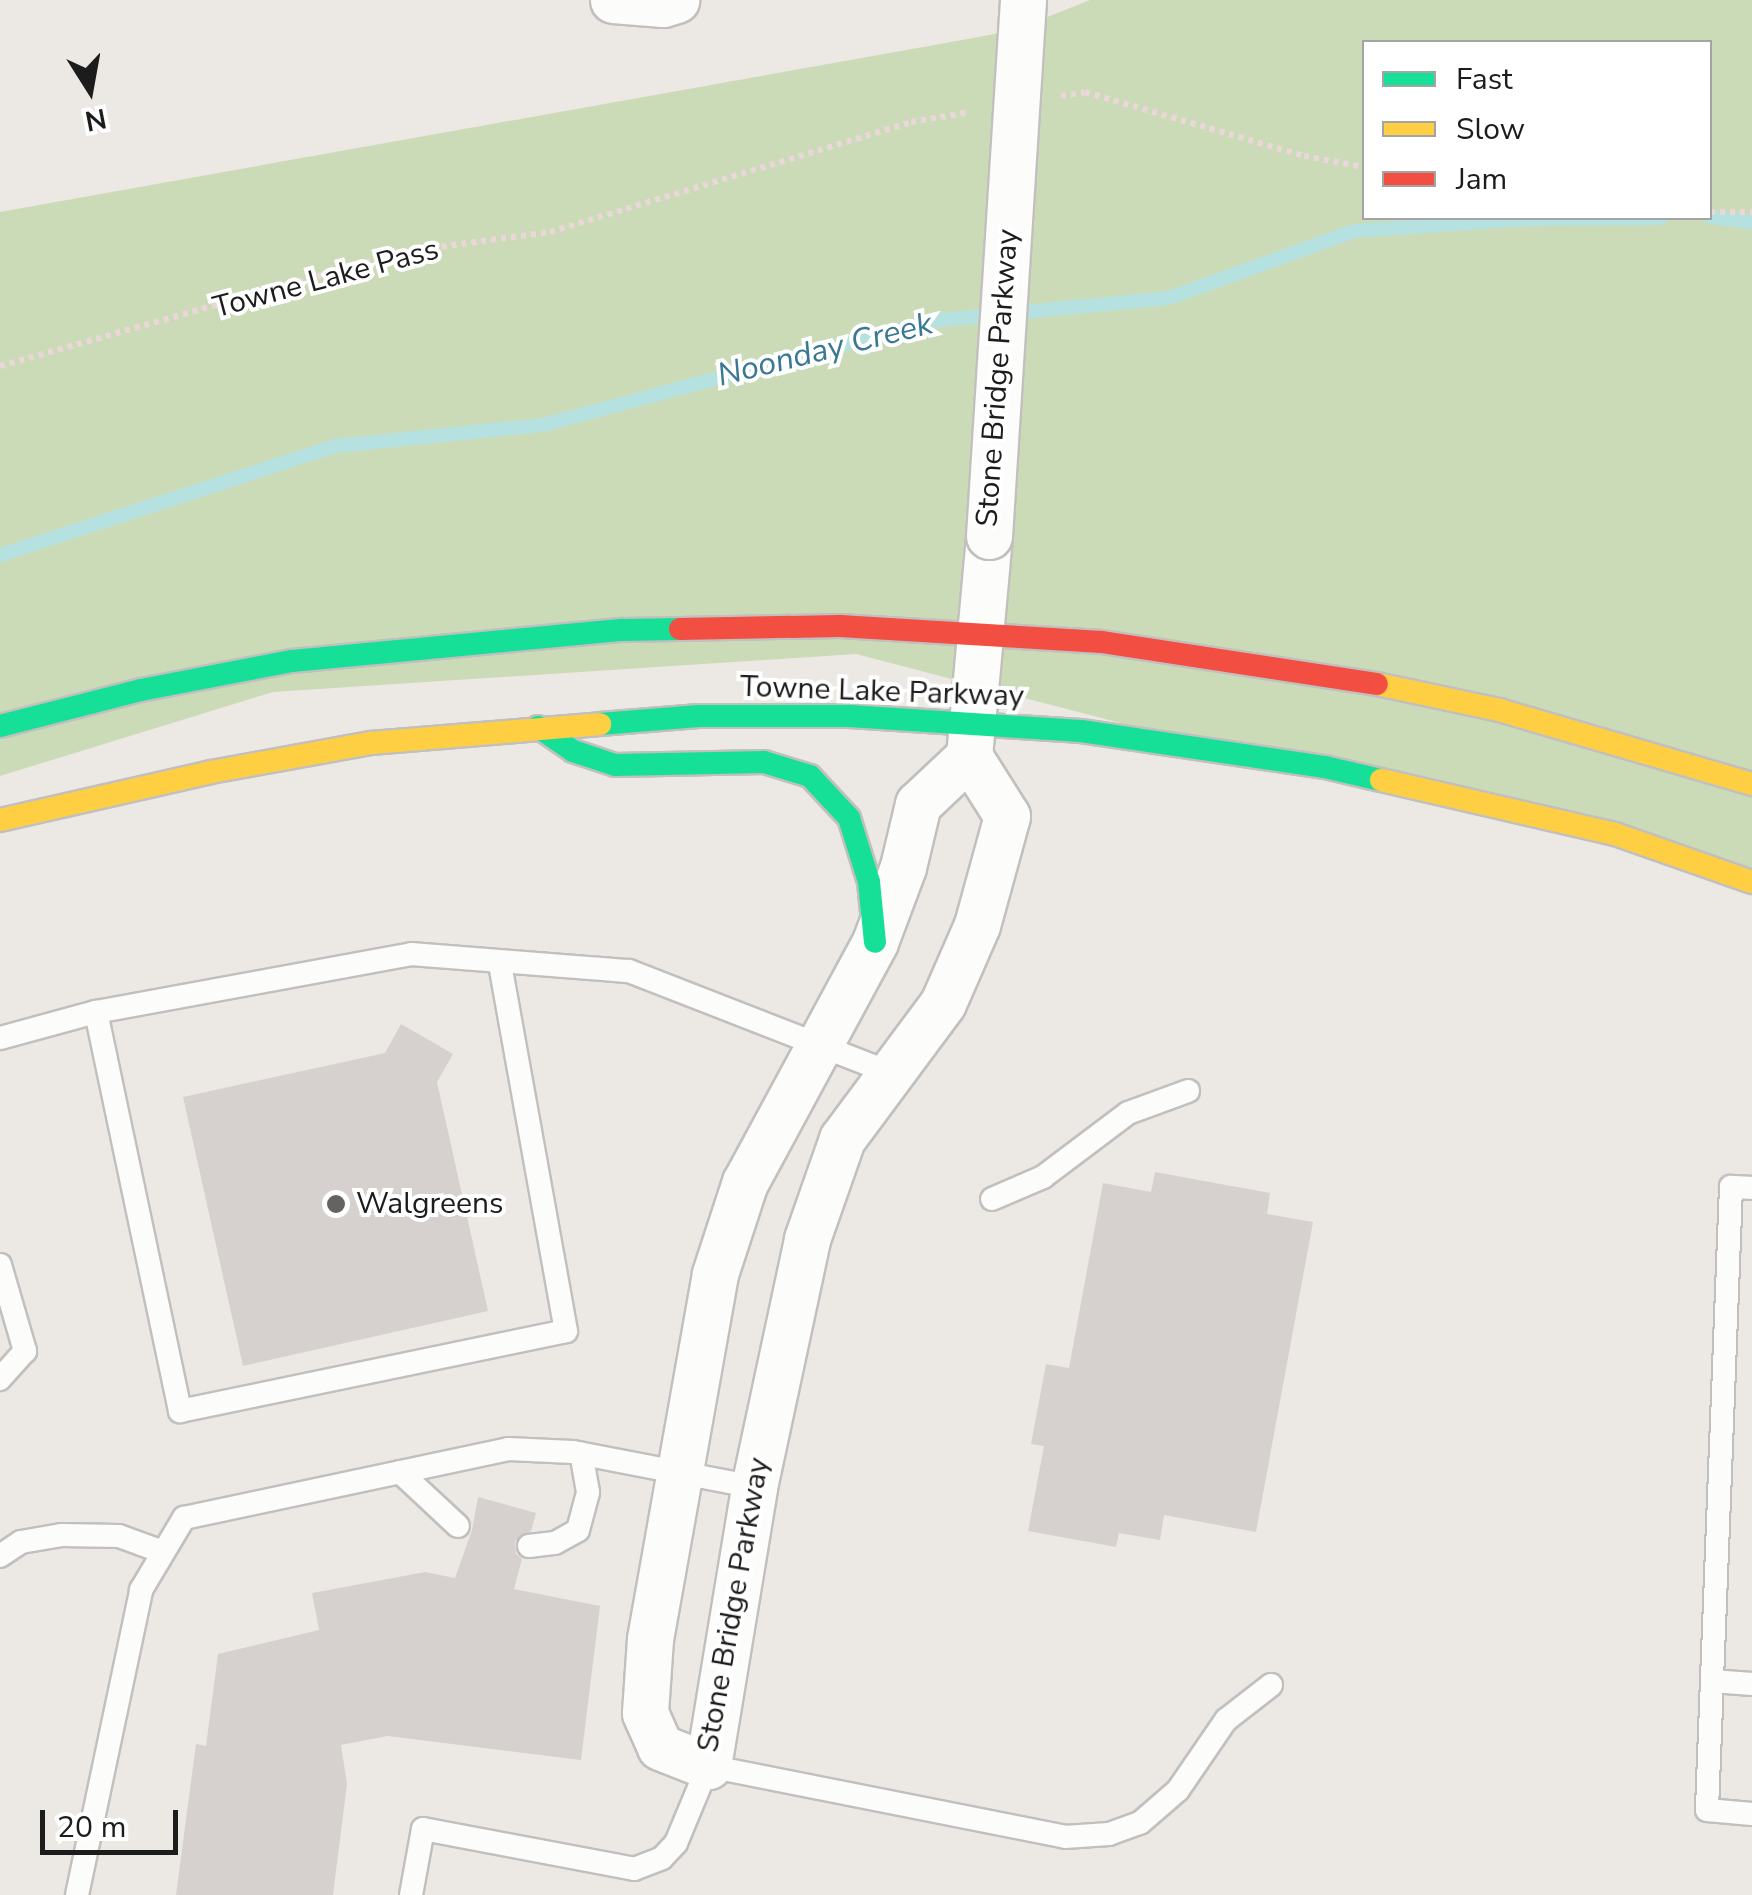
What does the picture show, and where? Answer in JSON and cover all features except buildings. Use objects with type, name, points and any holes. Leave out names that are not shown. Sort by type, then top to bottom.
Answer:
[{"type":"main road","name":"Towne Lake Parkway","points":[[0,726],[141,690],[292,661],[444,644],[662,629],[840,626],[1102,642],[1380,684],[1499,710],[1752,784]]},
{"type":"main road","name":"Towne Lake Parkway","points":[[0,820],[211,772],[370,743],[538,726],[699,716],[970,738],[1082,732],[1325,767],[1615,834],[1752,882]]},
{"type":"main road","points":[[538,726],[573,751],[615,765],[764,762],[810,776],[849,818],[869,882],[875,942]]},
{"type":"street","points":[[613,0],[663,4],[676,0]]},
{"type":"street","name":"Stone Bridge Parkway","points":[[970,738],[918,804],[903,867],[875,942],[744,1182],[721,1255],[650,1639],[645,1714],[660,1748],[708,1766],[754,1487],[806,1238],[842,1138],[943,1003],[977,925],[1006,816],[970,738],[989,536],[1023,0]]},
{"type":"lane","points":[[0,1038],[96,1012],[411,954],[500,964],[630,971],[893,1074]]},
{"type":"lane","points":[[96,1012],[180,1411],[566,1331],[500,964]]},
{"type":"lane","points":[[992,1198],[1043,1177],[1128,1113],[1188,1091]]},
{"type":"lane","points":[[1752,1188],[1731,1188],[1707,1810],[1752,1814]]},
{"type":"lane","points":[[0,1265],[25,1350],[0,1379]]},
{"type":"lane","points":[[78,1895],[141,1590],[184,1518],[508,1450],[581,1454],[754,1487]]},
{"type":"lane","points":[[529,1546],[555,1543],[578,1530],[588,1492],[581,1454]]},
{"type":"lane","points":[[400,1472],[458,1526]]},
{"type":"lane","points":[[0,1556],[21,1542],[62,1535],[119,1536],[164,1552]]},
{"type":"lane","points":[[1712,1681],[1752,1684]]},
{"type":"lane","points":[[411,1895],[423,1829],[634,1869],[662,1858],[676,1843],[708,1766],[1065,1837],[1109,1834],[1140,1822],[1178,1790],[1226,1720],[1271,1685]]},
{"type":"path","name":"Towne Lake Pass","points":[[0,366],[402,252],[550,232],[712,186]]},
{"type":"path","points":[[1712,212],[1752,212]]},
{"type":"green space","points":[[1090,0],[1752,0],[1752,876],[1470,814],[856,654],[273,692],[0,776],[0,212],[1015,30]]},
{"type":"waterway","name":"Noonday Creek","points":[[1712,217],[1752,222]]},
{"type":"waterway","name":"Noonday Creek","points":[[0,555],[336,446],[543,425],[930,321],[1169,298],[1354,231],[1513,220]]},
{"type":"traffic: fast","points":[[0,726],[141,690],[292,661],[623,630],[680,629]]},
{"type":"traffic: fast","points":[[600,724],[699,716],[849,716],[1081,731],[1325,767],[1381,780]]},
{"type":"traffic: fast","points":[[538,727],[573,751],[615,765],[764,762],[810,776],[849,818],[869,882],[875,942]]},
{"type":"traffic: slow","points":[[1377,684],[1499,710],[1752,784]]},
{"type":"traffic: slow","points":[[0,820],[211,772],[371,743],[600,724]]},
{"type":"traffic: slow","points":[[1381,780],[1615,834],[1752,882]]},
{"type":"traffic: jam","points":[[680,629],[840,626],[1102,642],[1377,684]]},
{"type":"place","name":"Walgreens","points":[[336,1204]]}]
